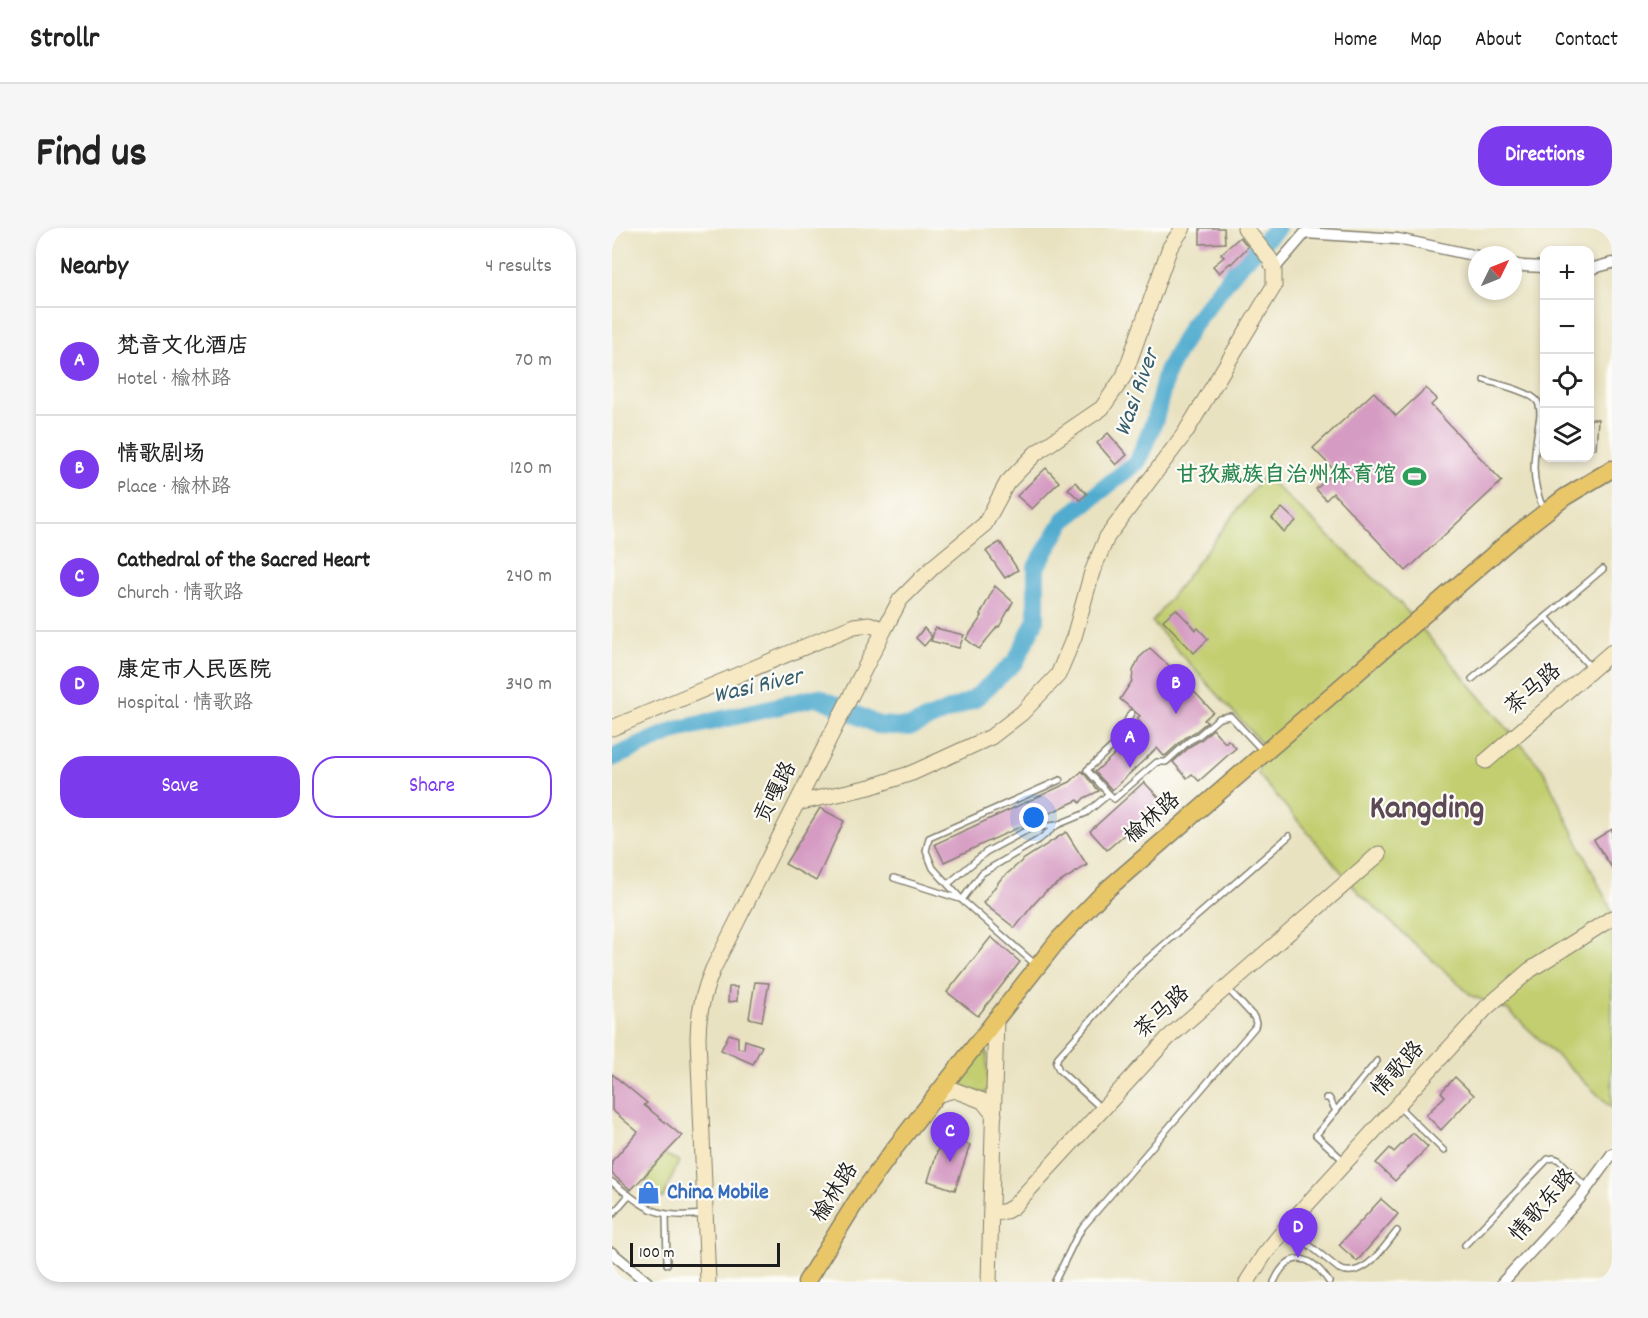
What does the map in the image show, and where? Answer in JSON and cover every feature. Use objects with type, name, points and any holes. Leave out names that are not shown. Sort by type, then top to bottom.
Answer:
[{"type":"main road","name":"榆林路","points":[[806,1282],[875,1173],[1037,966],[1103,893],[1507,542],[1579,488],[1612,470]]},
{"type":"street","name":"贡嘎路","points":[[710,1277],[705,1214],[698,1038],[701,1002],[713,969],[900,600],[933,567],[984,524],[1007,483],[1036,453],[1102,408],[1124,376],[1170,247],[1183,228]]},
{"type":"street","points":[[797,802],[870,787],[912,773],[991,737],[1022,713],[1058,675],[1074,637],[1092,572],[1107,537],[1185,433],[1274,285],[1272,264],[1247,230]]},
{"type":"street","points":[[1272,264],[1305,233],[1398,239],[1468,254]]},
{"type":"street","points":[[1594,268],[1612,263]]},
{"type":"street","points":[[1522,265],[1540,267]]},
{"type":"street","points":[[612,728],[854,626],[869,624],[881,637]]},
{"type":"street","name":"茶马路","points":[[1486,761],[1612,652]]},
{"type":"street","name":"茶马路","points":[[991,1214],[1006,1211],[1019,1201],[1167,1038],[1379,854]]},
{"type":"street","name":"情歌路","points":[[1247,1282],[1264,1255],[1287,1227],[1475,1019],[1507,988],[1542,962],[1612,918]]},
{"type":"street","points":[[990,1282],[996,1018]]},
{"type":"street","points":[[936,1095],[954,1090],[983,1101],[994,1115]]},
{"type":"street","name":"情歌东路","points":[[1503,1282],[1580,1198],[1612,1154]]},
{"type":"street","points":[[612,1254],[647,1282]]},
{"type":"lane","points":[[1484,380],[1526,394],[1537,402],[1540,408],[1533,471],[1539,499],[1545,512]]},
{"type":"lane","points":[[1472,679],[1603,569]]},
{"type":"lane","points":[[1546,617],[1592,670]]},
{"type":"lane","points":[[1131,713],[1115,744],[1087,770],[1114,799],[1157,762],[1166,762],[1219,718],[1230,716],[1264,752]]},
{"type":"lane","points":[[1037,966],[962,900],[933,868],[926,852],[929,838],[1060,780]]},
{"type":"lane","points":[[948,884],[986,852],[1031,828],[1057,825],[1086,813],[1109,794]]},
{"type":"lane","points":[[962,900],[982,873],[1040,839],[1057,825]]},
{"type":"lane","points":[[1102,1109],[1059,1070],[1056,1063],[1058,1057],[1136,969],[1289,836]]},
{"type":"lane","points":[[894,878],[962,900]]},
{"type":"lane","points":[[1055,1281],[1079,1233],[1254,1028],[1256,1023],[1254,1017],[1226,986]]},
{"type":"lane","points":[[1345,1162],[1316,1136],[1377,1060]]},
{"type":"lane","points":[[1326,1098],[1332,1100],[1336,1111]]},
{"type":"lane","points":[[1397,1105],[1444,1151]]},
{"type":"lane","points":[[1465,1245],[1548,1159],[1559,1160],[1587,1188]]},
{"type":"lane","points":[[612,1182],[647,1207],[666,1215],[705,1214]]},
{"type":"lane","points":[[612,1215],[629,1195]]},
{"type":"lane","points":[[666,1215],[667,1264]]},
{"type":"lane","points":[[1287,1227],[1344,1271],[1366,1267],[1397,1232]]},
{"type":"lane","points":[[1274,1282],[1285,1264],[1296,1259],[1310,1262],[1329,1282]]},
{"type":"green space","points":[[1264,475],[1399,602],[1543,770],[1612,912],[1612,1108],[1508,1010],[1472,996],[1360,894],[1258,774],[1263,745],[1152,622]]},
{"type":"green space","points":[[983,1051],[987,1052],[988,1089],[984,1094],[961,1086],[960,1081]]},
{"type":"green space","points":[[659,1152],[679,1161],[663,1198],[643,1190]]},
{"type":"building","points":[[1200,228],[1224,228],[1225,243],[1200,244]]},
{"type":"building","points":[[1240,237],[1248,247],[1219,273],[1213,266],[1224,257],[1221,254]]},
{"type":"building","name":"甘孜藏族自治州体育馆","points":[[1426,388],[1437,399],[1431,405],[1502,481],[1406,571],[1333,493],[1326,500],[1316,489],[1335,471],[1313,448],[1374,392],[1396,416]]},
{"type":"building","points":[[1594,419],[1598,419],[1596,449],[1594,449]]},
{"type":"building","points":[[1108,433],[1127,455],[1116,465],[1097,443]]},
{"type":"building","points":[[1046,468],[1059,482],[1032,509],[1017,496]]},
{"type":"building","points":[[1075,482],[1087,494],[1080,500],[1068,489]]},
{"type":"building","points":[[1282,508],[1296,521],[1284,532],[1272,518]]},
{"type":"building","points":[[1000,542],[1018,570],[1005,578],[986,551]]},
{"type":"building","points":[[995,586],[1013,602],[999,627],[979,649],[966,639],[982,616],[980,615]]},
{"type":"building","points":[[1176,609],[1208,639],[1194,653],[1163,620]]},
{"type":"building","points":[[924,628],[932,637],[924,646],[916,638]]},
{"type":"building","points":[[935,628],[964,635],[959,648],[931,641]]},
{"type":"building","points":[[1150,648],[1213,712],[1204,720],[1207,722],[1166,755],[1164,756],[1157,748],[1112,790],[1095,772],[1141,730],[1137,726],[1141,723],[1137,718],[1140,716],[1120,699],[1132,681],[1133,671],[1139,658]]},
{"type":"building","points":[[1213,729],[1225,743],[1228,740],[1236,748],[1199,781],[1192,774],[1187,778],[1173,762]]},
{"type":"building","points":[[1082,771],[1099,791],[1084,798],[1080,803],[1078,800],[944,862],[935,844],[1070,782]]},
{"type":"building","points":[[1144,782],[1162,801],[1107,850],[1090,831]]},
{"type":"building","points":[[820,808],[844,821],[816,881],[785,864]]},
{"type":"building","points":[[1612,829],[1612,868],[1594,840]]},
{"type":"building","points":[[1066,832],[1087,865],[1046,891],[1015,928],[983,903],[1000,880],[1024,859]]},
{"type":"building","points":[[991,937],[1020,962],[978,1016],[947,992]]},
{"type":"building","points":[[755,982],[769,983],[762,1021],[749,1018]]},
{"type":"building","points":[[729,987],[737,987],[737,1001],[728,1002]]},
{"type":"building","points":[[729,1034],[738,1037],[738,1048],[744,1049],[745,1040],[762,1046],[753,1064],[721,1050]]},
{"type":"building","points":[[612,1074],[647,1103],[644,1105],[682,1136],[631,1190],[612,1174],[612,1161],[638,1132],[612,1110]]},
{"type":"building","points":[[1455,1077],[1474,1095],[1441,1130],[1426,1115],[1445,1096],[1441,1092]]},
{"type":"building","points":[[1413,1133],[1428,1147],[1395,1181],[1376,1163],[1390,1148],[1394,1152]]},
{"type":"building","points":[[942,1136],[970,1145],[955,1190],[928,1181]]},
{"type":"building","points":[[1381,1199],[1398,1214],[1357,1261],[1339,1245]]},
{"type":"waterway","name":"Wasi River","points":[[612,758],[676,730],[818,697],[878,725],[909,727],[973,700],[1016,661],[1036,619],[1036,567],[1064,520],[1138,461],[1155,419],[1167,371],[1192,325],[1237,268],[1277,228]]},
{"type":"place","name":"甘孜藏族自治州体育馆","points":[[1414,476]]},
{"type":"place","name":"情歌剧场","points":[[1176,714]]},
{"type":"place","name":"梵音文化酒店","points":[[1130,768]]},
{"type":"place","name":"Cathedral of the Sacred Heart","points":[[950,1162]]},
{"type":"place","name":"China Mobile","points":[[649,1193]]},
{"type":"place","name":"康定市人民医院","points":[[1298,1258]]},
{"type":"district","name":"Kangding","points":[[1427,810]]}]
